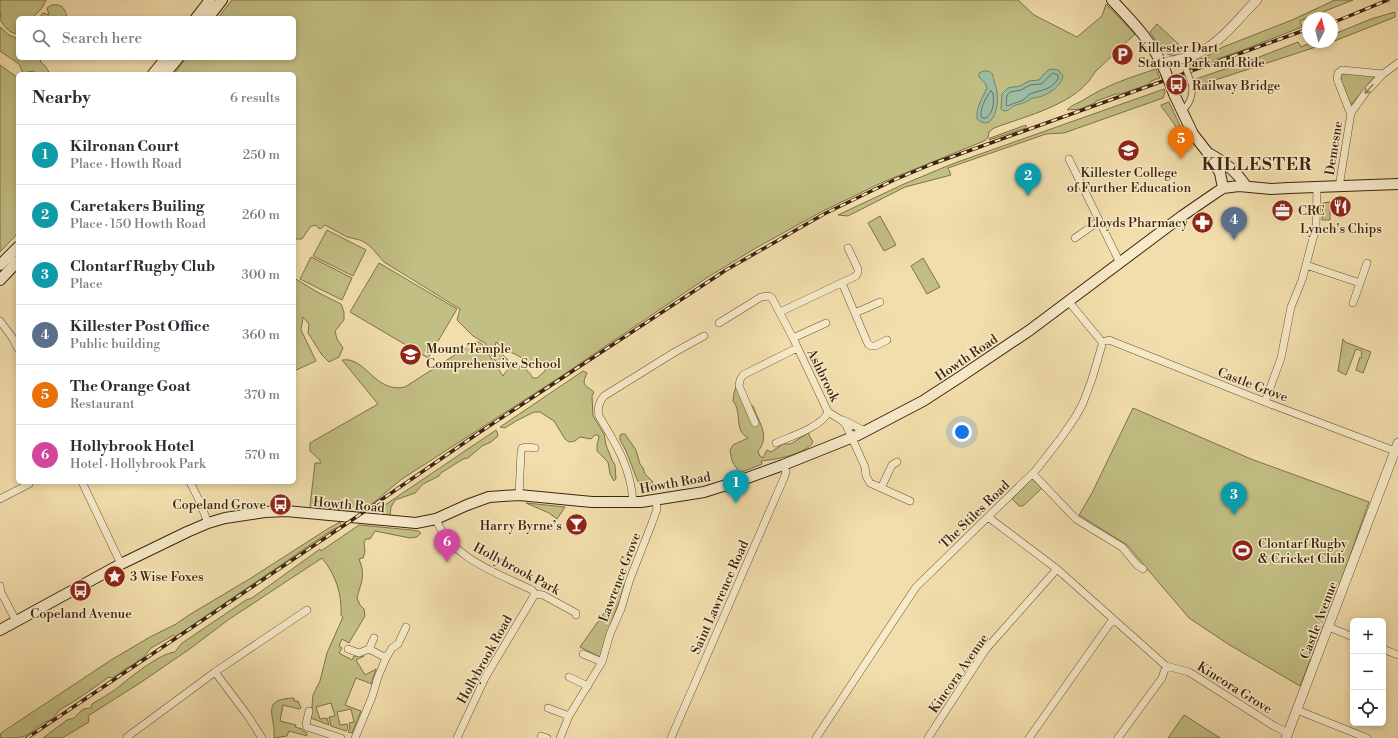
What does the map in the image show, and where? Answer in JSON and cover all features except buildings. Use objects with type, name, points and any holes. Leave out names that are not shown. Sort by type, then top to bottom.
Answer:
[{"type":"main road","points":[[199,16],[222,0]]},
{"type":"main road","points":[[1112,0],[1144,35],[1164,68],[1174,94],[1193,134],[1208,153],[1220,173],[1224,188]]},
{"type":"main road","points":[[160,72],[165,60]]},
{"type":"main road","points":[[161,72],[176,60]]},
{"type":"main road","points":[[1208,153],[1224,162],[1240,177],[1246,186]]},
{"type":"main road","name":"Howth Road","points":[[0,630],[121,564],[187,532],[208,523],[242,514],[280,511],[416,523],[436,519],[489,498],[519,495],[592,502],[633,502],[656,500],[704,492],[783,465],[852,438],[897,416],[955,381],[1069,302],[1192,209],[1224,188],[1246,186],[1271,189],[1317,188],[1398,184]]},
{"type":"main road","points":[[0,265],[16,249]]},
{"type":"main road","points":[[0,280],[16,263]]},
{"type":"street","points":[[1164,68],[1200,53],[1221,39],[1252,2]]},
{"type":"street","points":[[1182,111],[1188,105],[1192,85],[1186,69],[1185,59]]},
{"type":"street","name":"Demesne","points":[[1339,187],[1351,113],[1366,92],[1383,74],[1398,63]]},
{"type":"street","name":"Demesne","points":[[1351,113],[1337,79],[1338,73],[1342,70],[1383,74]]},
{"type":"street","points":[[1070,159],[1120,263]]},
{"type":"street","points":[[1265,402],[1281,358],[1291,307],[1306,265],[1316,227],[1317,188]]},
{"type":"street","points":[[1075,238],[1099,221]]},
{"type":"street","points":[[780,312],[856,276],[858,269],[848,248]]},
{"type":"street","points":[[1353,303],[1367,263]]},
{"type":"street","points":[[1306,265],[1360,283]]},
{"type":"street","points":[[842,283],[868,344],[875,346],[887,340]]},
{"type":"street","name":"Ashbrook","points":[[719,323],[765,295],[772,298],[793,338],[828,412],[865,431]]},
{"type":"street","points":[[855,313],[880,302]]},
{"type":"street","points":[[1069,302],[1102,342]]},
{"type":"street","points":[[0,321],[16,345]]},
{"type":"street","name":"Ashbrook","points":[[793,338],[826,323]]},
{"type":"street","points":[[633,502],[630,479],[623,457],[599,416],[598,406],[600,401],[604,396],[675,352],[704,336]]},
{"type":"street","name":"Castle Grove","points":[[1102,342],[1109,340],[1265,402],[1396,447]]},
{"type":"street","name":"The Stiles Road","points":[[816,738],[912,592],[988,516],[1033,474],[1061,438],[1083,403],[1102,348],[1102,342]]},
{"type":"street","name":"Ashbrook","points":[[755,423],[739,386],[740,380],[743,375],[797,348]]},
{"type":"street","name":"Ashbrook","points":[[776,443],[802,432],[826,417],[828,412]]},
{"type":"street","name":"Ashbrook","points":[[841,420],[846,425],[852,438],[865,467],[870,483],[910,501]]},
{"type":"street","points":[[519,495],[522,448],[527,446],[535,448]]},
{"type":"street","name":"Castle Avenue","points":[[1288,735],[1396,447]]},
{"type":"street","points":[[881,488],[892,465],[897,462]]},
{"type":"street","name":"Saint Lawrence Road","points":[[671,738],[784,478],[786,472],[783,465]]},
{"type":"street","points":[[1033,474],[1076,519],[1122,547],[1137,565],[1143,569]]},
{"type":"street","points":[[0,499],[29,484]]},
{"type":"street","points":[[83,484],[121,564]]},
{"type":"street","points":[[191,484],[208,523]]},
{"type":"street","name":"Lawrence Grove","points":[[560,738],[569,716],[602,662],[610,634],[621,609],[630,579],[657,509],[656,500]]},
{"type":"street","name":"Kincora Grove","points":[[988,516],[1057,569],[1166,666],[1189,672],[1288,735]]},
{"type":"street","name":"Hollybrook Park","points":[[436,519],[446,538],[478,564],[532,590],[535,594],[543,595],[576,613],[576,615]]},
{"type":"street","name":"Kincora Avenue","points":[[928,738],[986,649],[1057,569]]},
{"type":"street","points":[[0,586],[1,592],[16,621]]},
{"type":"street","name":"Hollybrook Road","points":[[457,738],[485,678],[535,594]]},
{"type":"street","points":[[127,737],[215,672],[307,610]]},
{"type":"street","points":[[1029,738],[1113,619]]},
{"type":"street","points":[[355,738],[386,658],[392,648],[398,644],[406,627]]},
{"type":"street","points":[[1329,627],[1350,636]]},
{"type":"street","points":[[348,649],[359,653],[369,649],[374,638]]},
{"type":"street","points":[[369,649],[386,658]]},
{"type":"street","points":[[1386,650],[1398,655]]},
{"type":"street","points":[[583,654],[602,662]]},
{"type":"street","points":[[1118,738],[1162,678],[1166,666]]},
{"type":"street","points":[[215,672],[248,716],[262,738]]},
{"type":"street","points":[[569,677],[588,686]]},
{"type":"street","points":[[548,708],[569,716]]},
{"type":"street","points":[[1298,710],[1367,738]]},
{"type":"street","points":[[309,712],[306,724],[307,727],[341,738]]},
{"type":"shaded area","points":[[0,0],[46,0],[42,8],[34,16],[16,16],[16,33],[9,31],[5,27],[0,20],[1,12],[0,13]]},
{"type":"shaded area","points":[[232,0],[1018,0],[1034,15],[1077,37],[1102,16],[1106,4],[1135,34],[1095,72],[1077,93],[1050,108],[994,128],[989,132],[988,138],[984,141],[883,182],[821,212],[756,248],[708,277],[557,379],[402,479],[361,512],[310,506],[315,463],[321,463],[319,459],[310,451],[310,443],[378,404],[342,360],[350,360],[358,364],[378,380],[395,388],[405,387],[475,342],[482,344],[503,376],[506,371],[514,366],[522,367],[530,373],[533,378],[537,378],[546,370],[538,363],[532,364],[507,351],[496,342],[495,347],[508,360],[505,366],[499,364],[494,359],[485,343],[473,336],[457,320],[460,309],[384,262],[366,243],[347,237],[325,225],[320,229],[315,225],[310,227],[302,239],[296,239],[296,72],[176,72],[184,60],[296,60],[296,16],[220,16]]},
{"type":"shaded area","points":[[1335,0],[1353,0],[1323,12],[1309,12]]},
{"type":"shaded area","points":[[52,5],[61,6],[66,12],[67,16],[41,16],[43,13],[49,15],[47,8]]},
{"type":"shaded area","points":[[1395,12],[1395,17],[1338,40],[1338,33],[1371,19]]},
{"type":"shaded area","points":[[1302,15],[1302,20],[1300,21],[1302,27],[1189,69],[1192,62],[1223,47]]},
{"type":"shaded area","points":[[1157,24],[1188,53],[1173,55],[1164,52],[1150,32]]},
{"type":"shaded area","points":[[0,27],[9,35],[16,38],[16,60],[41,60],[40,61],[49,72],[23,72],[19,64],[0,51]]},
{"type":"shaded area","points":[[1298,42],[1302,48],[1313,48],[1194,87],[1195,85],[1193,80]]},
{"type":"shaded area","points":[[0,65],[16,77],[16,235],[0,252]]},
{"type":"shaded area","points":[[1156,69],[1160,78],[1151,81],[1149,84],[1096,101],[1095,103],[1080,109],[1067,110],[1073,105],[1111,85]]},
{"type":"shaded area","points":[[1347,73],[1374,77],[1352,104],[1350,104],[1341,81],[1341,75]]},
{"type":"shaded area","points":[[1164,89],[1165,92],[1163,98],[1064,133],[1046,134],[948,168],[951,175],[905,187],[848,216],[838,215],[904,184],[952,164]]},
{"type":"shaded area","points":[[1169,102],[1182,130],[1180,133],[1161,106]]},
{"type":"shaded area","points":[[1026,125],[1026,128],[989,140],[990,138]]},
{"type":"shaded area","points":[[1330,202],[1330,220],[1322,220],[1323,203]]},
{"type":"shaded area","points":[[880,216],[896,245],[884,251],[868,223]]},
{"type":"shaded area","points":[[327,230],[366,250],[353,276],[313,256]]},
{"type":"shaded area","points":[[311,257],[352,278],[342,300],[300,279]]},
{"type":"shaded area","points":[[923,258],[940,287],[927,294],[911,266]]},
{"type":"shaded area","points":[[379,263],[457,309],[428,358],[350,312]]},
{"type":"shaded area","points":[[296,279],[341,304],[344,312],[344,320],[335,331],[337,339],[343,348],[339,357],[329,362],[322,355],[308,333],[309,324],[303,317],[301,330],[316,361],[296,370]]},
{"type":"shaded area","points":[[1343,339],[1345,342],[1371,352],[1363,373],[1356,370],[1360,357],[1361,358],[1362,356],[1362,351],[1356,349],[1346,375],[1338,371]]},
{"type":"shaded area","points":[[583,371],[587,373],[584,380],[585,384],[594,392],[592,396],[593,416],[604,434],[606,445],[615,465],[616,479],[614,481],[610,474],[608,462],[597,451],[598,435],[595,435],[591,439],[580,437],[575,441],[569,442],[565,439],[554,421],[540,412],[534,412],[505,428],[500,427]]},
{"type":"shaded area","points":[[736,387],[743,401],[753,406],[762,428],[763,440],[758,451],[760,456],[763,458],[767,450],[771,452],[783,444],[791,444],[808,433],[813,442],[810,446],[797,453],[782,458],[761,461],[762,464],[739,472],[732,461],[730,450],[733,445],[748,438],[743,435],[741,431],[736,406],[733,401]]},
{"type":"shaded area","name":"Clontarf Rugby & Cricket Club","points":[[1133,408],[1251,459],[1369,502],[1336,595],[1300,686],[1228,644],[1189,618],[1127,545],[1079,515],[1092,493]]},
{"type":"shaded area","points":[[496,430],[498,436],[491,442],[482,446],[468,458],[463,459],[441,473],[439,476],[423,484],[415,493],[395,500],[391,507],[390,516],[380,511],[376,511]]},
{"type":"shaded area","points":[[625,434],[636,450],[645,474],[652,481],[654,487],[652,492],[645,492],[641,488],[621,441],[620,435]]},
{"type":"shaded area","points":[[1032,479],[1042,488],[1023,506],[1019,506],[1012,499]]},
{"type":"shaded area","points":[[526,503],[565,507],[557,519],[549,513]]},
{"type":"shaded area","points":[[340,522],[341,526],[332,530],[175,637],[174,635],[151,648],[144,657],[112,678],[109,677],[61,709],[52,719],[43,723],[28,735],[22,737],[0,738],[1,733],[111,660],[150,637],[176,624]]},
{"type":"shaded area","points":[[359,525],[412,530],[421,533],[417,537],[410,538],[375,531],[370,539],[366,539],[364,542],[365,552],[363,558],[359,559],[362,575],[357,598],[360,605],[364,609],[365,616],[349,643],[342,639],[339,646],[342,648],[339,653],[352,660],[354,656],[364,656],[356,660],[365,675],[376,670],[372,684],[356,678],[345,705],[361,711],[352,733],[348,732],[350,728],[349,723],[354,722],[351,709],[337,712],[340,725],[347,724],[348,728],[346,731],[331,726],[329,717],[335,716],[331,703],[316,707],[320,719],[327,718],[329,725],[311,718],[313,695],[320,681],[327,653],[343,617],[341,615],[337,585],[331,571],[322,558],[228,620],[143,681],[88,716],[89,722],[62,738],[43,738],[67,720],[74,718],[83,709],[91,708],[92,704],[116,689],[136,673],[161,657],[175,652],[181,644],[188,639],[246,600],[252,598],[320,549],[321,551]]},
{"type":"shaded area","points":[[626,582],[600,657],[580,647]]},
{"type":"shaded area","points":[[294,698],[294,701],[298,701],[301,708],[299,709],[283,705],[280,721],[296,725],[295,727],[302,729],[307,733],[307,736],[289,731],[287,736],[274,738],[272,716],[273,705],[283,699]]},
{"type":"shaded area","points":[[1184,715],[1220,738],[1168,738]]},
{"type":"water","points":[[1048,70],[1058,70],[1063,76],[1059,84],[1051,92],[1036,98],[1032,98],[1008,110],[1004,111],[1001,109],[1002,94],[1008,88],[1020,86],[1029,81],[1039,80]]},
{"type":"water","points":[[984,71],[990,72],[993,75],[997,90],[996,110],[991,120],[988,122],[983,122],[977,119],[978,107],[987,88],[985,83],[979,77],[979,73]]},
{"type":"railway","points":[[1338,21],[1388,0]]},
{"type":"railway","points":[[27,738],[349,522],[480,432],[726,270],[824,214],[894,180],[932,164],[1302,31]]},
{"type":"place","name":"Killester Dart Station Park and Ride","points":[[1122,54]]},
{"type":"place","name":"Railway Bridge","points":[[1176,85]]},
{"type":"place","name":"Killester College of Further Education","points":[[1129,150]]},
{"type":"place","name":"The Orange Goat","points":[[1181,159]]},
{"type":"place","name":"Caretakers Builing","points":[[1028,196]]},
{"type":"place","name":"Lynch's Chips","points":[[1341,206]]},
{"type":"place","name":"CRC","points":[[1283,210]]},
{"type":"place","name":"Lloyds Pharmacy","points":[[1203,222]]},
{"type":"place","name":"Killester Post Office","points":[[1234,240]]},
{"type":"place","name":"Mount Temple Comprehensive School","points":[[411,355]]},
{"type":"place","name":"Kilronan Court","points":[[736,503]]},
{"type":"place","name":"Copeland Grove","points":[[281,504]]},
{"type":"place","name":"Clontarf Rugby Club","points":[[1234,515]]},
{"type":"place","name":"Harry Byrne’s","points":[[577,525]]},
{"type":"place","name":"Clontarf Rugby & Cricket Club","points":[[1242,550]]},
{"type":"place","name":"Hollybrook Hotel","points":[[447,562]]},
{"type":"place","name":"3 Wise Foxes","points":[[115,576]]},
{"type":"place","name":"Copeland Avenue","points":[[81,591]]},
{"type":"district","name":"KILLESTER","points":[[1257,164]]}]
